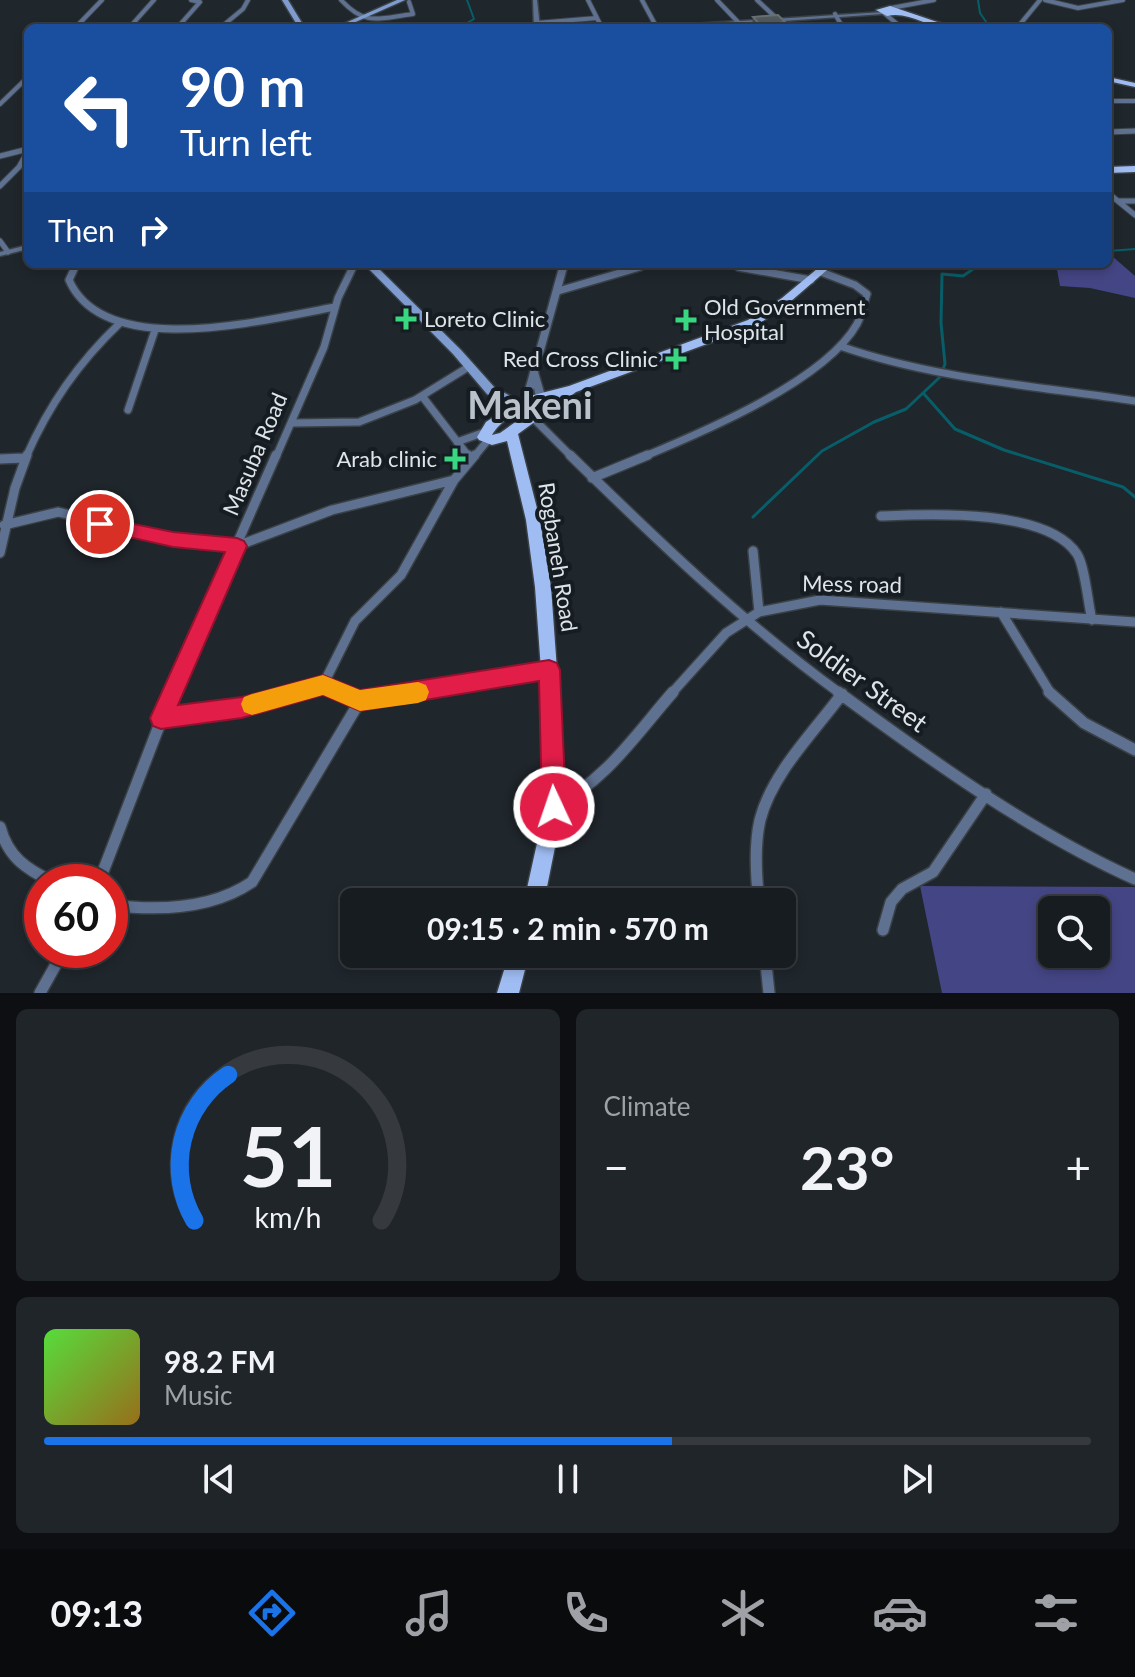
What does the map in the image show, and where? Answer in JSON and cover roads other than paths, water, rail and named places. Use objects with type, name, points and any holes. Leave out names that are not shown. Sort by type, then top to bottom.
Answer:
[{"type":"main road","points":[[285,0],[300,24]]},
{"type":"main road","points":[[347,24],[405,1]]},
{"type":"main road","points":[[886,11],[907,14],[935,24]]},
{"type":"main road","points":[[1112,80],[1135,85]]},
{"type":"main road","points":[[1112,170],[1135,169]]},
{"type":"main road","points":[[373,268],[470,366],[491,391],[500,417]]},
{"type":"main road","points":[[491,391],[522,403],[542,402],[739,329],[763,316],[820,272]]},
{"type":"main road","points":[[489,437],[511,432],[531,416],[542,402]]},
{"type":"main road","points":[[489,437],[500,417],[522,403]]},
{"type":"main road","name":"Rogbaneh Road","points":[[511,432],[533,520],[543,587],[549,670],[554,807],[537,888]]},
{"type":"main road","points":[[489,437],[516,459]]},
{"type":"main road","points":[[508,993],[515,968]]},
{"type":"street","points":[[79,24],[102,0]]},
{"type":"street","points":[[133,24],[154,0]]},
{"type":"street","points":[[181,24],[200,2],[191,0]]},
{"type":"street","points":[[222,24],[244,10],[248,0]]},
{"type":"street","points":[[341,0],[361,18],[372,20],[413,14],[405,1]]},
{"type":"street","points":[[535,0],[537,24]]},
{"type":"street","points":[[588,0],[600,24]]},
{"type":"street","points":[[642,0],[657,24]]},
{"type":"street","points":[[717,0],[738,22]]},
{"type":"street","points":[[757,0],[783,24]]},
{"type":"street","points":[[733,24],[886,11],[934,0]]},
{"type":"street","points":[[1021,24],[1043,0],[1078,8],[1123,0]]},
{"type":"street","points":[[886,11],[898,24]]},
{"type":"street","points":[[835,14],[841,24]]},
{"type":"street","points":[[552,24],[597,18]]},
{"type":"street","points":[[0,104],[24,82]]},
{"type":"street","points":[[1112,101],[1135,101]]},
{"type":"street","points":[[1112,132],[1135,131]]},
{"type":"street","points":[[0,156],[24,151]]},
{"type":"street","points":[[0,186],[24,158]]},
{"type":"street","points":[[1112,196],[1135,215]]},
{"type":"street","points":[[1118,201],[1135,201]]},
{"type":"street","points":[[0,241],[7,252]]},
{"type":"street","points":[[74,268],[69,280],[74,292],[120,323],[155,330],[226,327],[335,307]]},
{"type":"street","name":"Masuba Road","points":[[106,864],[161,718],[324,347],[335,307],[351,268]]},
{"type":"street","points":[[522,403],[535,373],[563,268]]},
{"type":"street","points":[[558,291],[636,268]]},
{"type":"street","points":[[592,478],[715,427],[747,410],[833,354],[840,346],[859,320],[867,294],[855,285],[820,272],[772,268]]},
{"type":"street","points":[[0,553],[4,525],[23,458],[47,409],[92,347],[120,323]]},
{"type":"street","points":[[128,410],[155,330]]},
{"type":"street","points":[[840,346],[871,357],[942,372],[1135,401]]},
{"type":"street","points":[[291,423],[355,423],[422,396],[470,366]]},
{"type":"street","points":[[535,373],[544,425]]},
{"type":"street","points":[[422,396],[471,459]]},
{"type":"street","name":"Soldier Street","points":[[531,416],[544,425],[592,478],[685,568],[744,620],[906,742],[1091,859],[1135,879]]},
{"type":"street","points":[[457,442],[489,437]]},
{"type":"street","points":[[323,685],[355,621],[401,575],[454,480],[489,437]]},
{"type":"street","points":[[0,459],[23,458]]},
{"type":"street","points":[[4,525],[58,512],[173,540],[237,546],[332,510],[454,480]]},
{"type":"street","points":[[881,516],[979,516],[1014,522],[1052,535],[1077,554],[1092,620]]},
{"type":"street","points":[[753,551],[759,612]]},
{"type":"street","name":"Mess road","points":[[554,807],[576,796],[595,780],[719,641],[759,612],[808,600],[1135,622]]},
{"type":"street","points":[[1001,612],[1042,683],[1053,696],[1090,725],[1135,750]]},
{"type":"street","points":[[161,718],[242,707],[323,685],[360,701],[549,670]]},
{"type":"street","points":[[759,888],[758,843],[768,798],[842,694]]},
{"type":"street","points":[[128,906],[210,904],[240,894],[252,882],[360,701]]},
{"type":"street","points":[[883,930],[891,902],[897,894],[933,872],[986,794]]},
{"type":"street","points":[[0,827],[3,842],[15,862],[24,867]]},
{"type":"street","points":[[40,993],[54,968]]},
{"type":"street","points":[[766,968],[769,993]]},
{"type":"waterway","points":[[467,0],[474,19],[467,24]]},
{"type":"waterway","points":[[978,0],[980,13],[988,24]]},
{"type":"waterway","points":[[1112,251],[1135,249]]},
{"type":"waterway","points":[[753,517],[822,451],[874,422],[906,409],[940,377],[945,364],[941,323],[942,274],[963,276],[975,268]]},
{"type":"waterway","points":[[924,394],[955,429],[1004,450],[1123,487],[1135,497]]},
{"type":"place","name":"Loreto Clinic","points":[[406,319]]},
{"type":"place","name":"Old Government Hospital","points":[[686,320]]},
{"type":"place","name":"Red Cross Clinic","points":[[676,359]]},
{"type":"place","name":"Arab clinic","points":[[455,459]]},
{"type":"district","name":"Makeni","points":[[530,406]]}]
